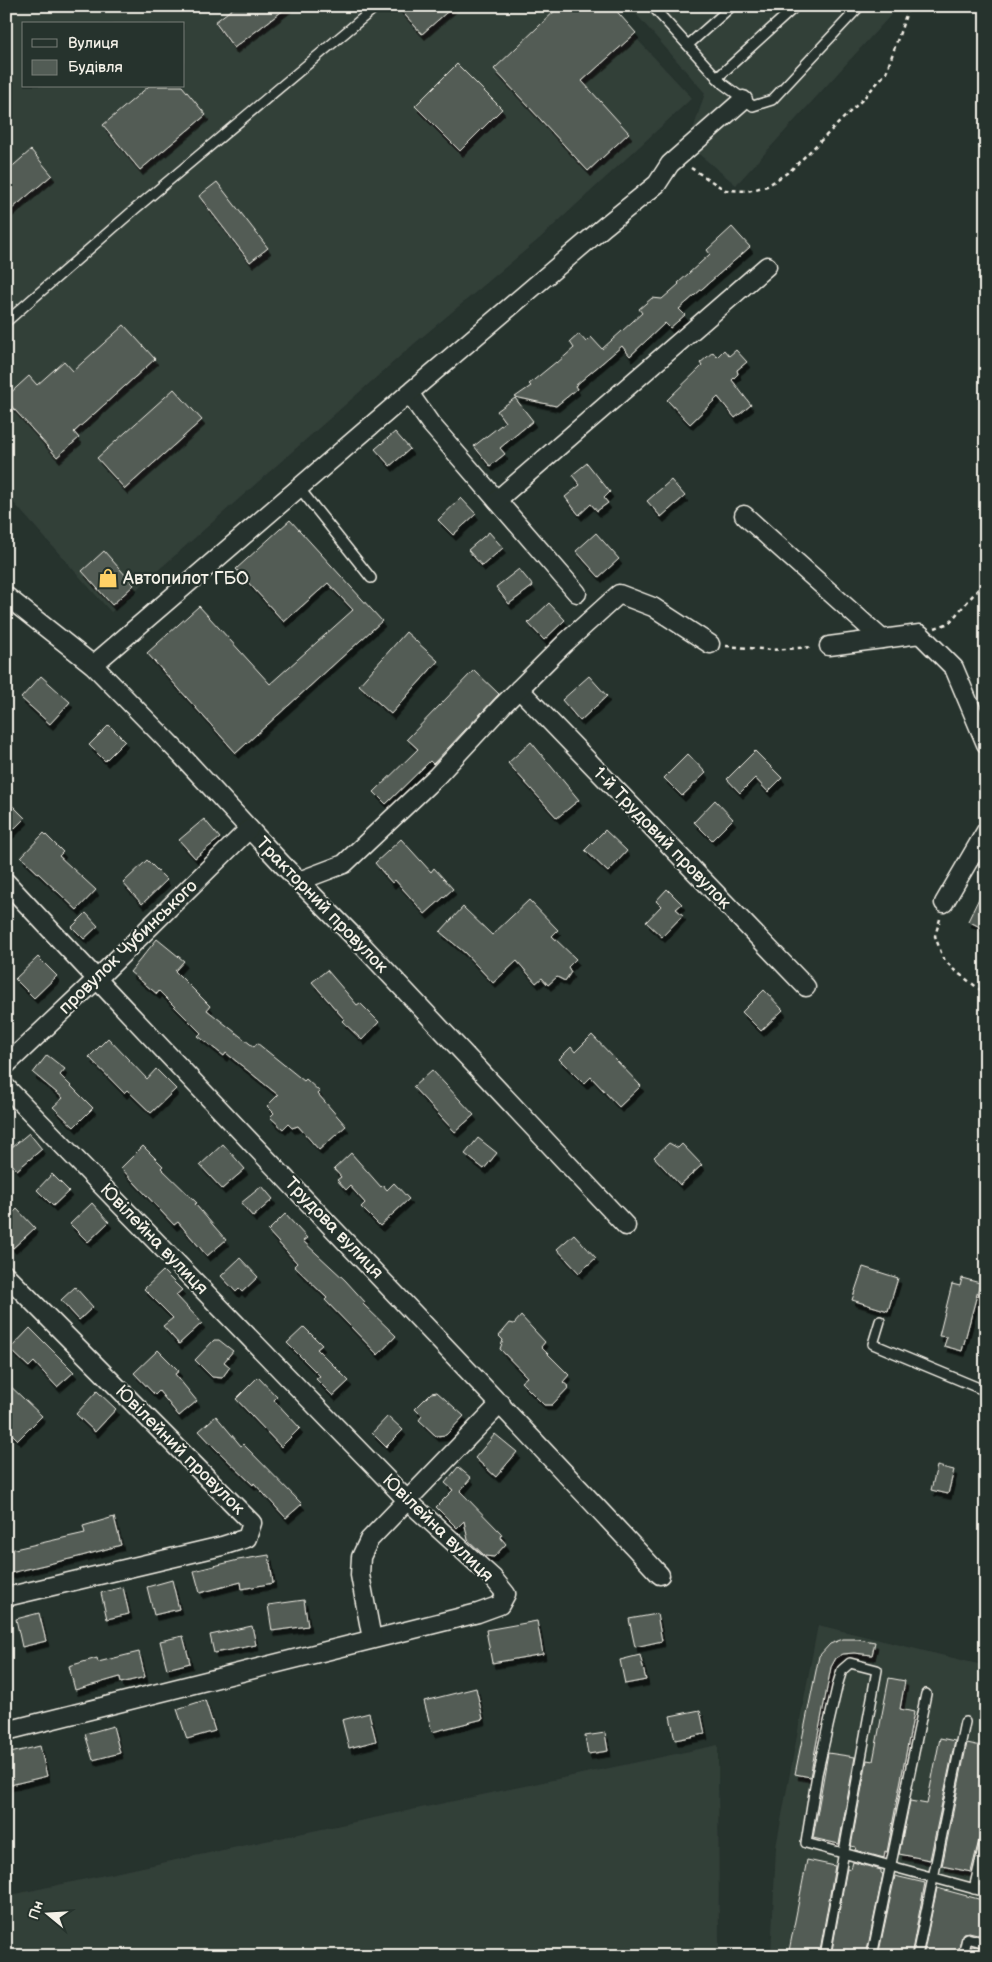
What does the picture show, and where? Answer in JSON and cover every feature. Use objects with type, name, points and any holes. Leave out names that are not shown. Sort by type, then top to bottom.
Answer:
[{"type":"street","points":[[93,665],[300,489],[408,393],[657,184],[670,164],[743,100]]},
{"type":"street","points":[[497,500],[767,266]]},
{"type":"street","points":[[408,393],[430,423],[577,593]]},
{"type":"street","points":[[744,515],[882,639]]},
{"type":"street","points":[[299,881],[344,864],[437,776],[519,689],[619,594],[653,607],[710,644]]},
{"type":"street","name":"Тракторний провулок","points":[[6,596],[93,665],[376,960],[626,1226]]},
{"type":"street","points":[[829,646],[920,634],[954,668],[986,744]]},
{"type":"street","name":"1-й Трудовий провулок","points":[[519,689],[806,986]]},
{"type":"street","name":"провулок Чубинського","points":[[6,1064],[97,979],[250,829]]},
{"type":"street","points":[[944,903],[986,831]]},
{"type":"street","name":"Трудова вулиця","points":[[6,882],[501,1403],[660,1575]]},
{"type":"street","name":"Ювілейна вулиця","points":[[6,1087],[408,1501],[492,1578],[506,1594],[500,1605],[478,1613],[6,1731]]},
{"type":"street","name":"Ювілейний провулок","points":[[6,1275],[252,1523],[247,1538],[6,1597]]},
{"type":"street","points":[[372,1639],[360,1575],[361,1557],[369,1540],[501,1403]]},
{"type":"lane","points":[[6,322],[135,209],[377,6]]},
{"type":"lane","points":[[652,6],[718,78],[743,100],[753,106],[772,100],[860,6]]},
{"type":"lane","points":[[658,14],[667,6]]},
{"type":"lane","points":[[688,45],[732,6]]},
{"type":"lane","points":[[718,78],[796,6]]},
{"type":"lane","points":[[300,489],[370,578]]},
{"type":"lane","points":[[880,1321],[874,1344],[986,1392]]},
{"type":"lane","points":[[825,1956],[845,1854],[877,1670],[850,1663],[842,1670],[838,1683],[818,1774],[806,1843],[845,1854],[890,1866],[932,1878],[986,1892]]},
{"type":"lane","points":[[872,1956],[926,1694]]},
{"type":"lane","points":[[917,1956],[965,1722]]},
{"type":"lane","points":[[974,1889],[986,1837]]},
{"type":"lane","points":[[963,1956],[967,1938],[986,1943]]},
{"type":"path","points":[[670,164],[682,163],[725,190],[748,191],[767,186],[790,171],[862,100],[886,73],[909,6]]},
{"type":"path","points":[[920,634],[948,622],[986,580]]},
{"type":"path","points":[[710,644],[772,650],[829,646]]},
{"type":"path","points":[[944,903],[935,936],[944,958],[954,970],[986,994]]},
{"type":"shaded area","points":[[6,6],[606,6],[692,98],[539,239],[415,343],[111,612],[6,494]]},
{"type":"shaded area","points":[[629,6],[899,6],[736,185],[688,145],[705,93]]},
{"type":"shaded area","points":[[818,1625],[986,1666],[986,1956],[771,1956],[776,1847]]},
{"type":"shaded area","points":[[718,1745],[719,1956],[6,1956],[6,1896]]},
{"type":"building","points":[[236,6],[289,6],[234,48],[215,22]]},
{"type":"building","points":[[397,6],[454,6],[422,34]]},
{"type":"building","points":[[560,6],[612,6],[636,33],[582,81],[629,133],[588,171],[494,69]]},
{"type":"building","points":[[457,64],[502,109],[460,151],[415,106]]},
{"type":"building","points":[[147,88],[184,88],[206,115],[140,170],[103,125]]},
{"type":"building","points":[[31,150],[52,175],[6,214],[6,172]]},
{"type":"building","points":[[217,182],[268,248],[250,262],[199,196]]},
{"type":"building","points":[[732,227],[750,247],[679,309],[685,315],[670,328],[665,323],[630,356],[622,346],[575,386],[577,389],[556,406],[515,397],[531,386],[529,384],[574,348],[570,342],[579,334],[586,342],[591,337],[602,349],[642,313],[639,309],[652,298],[662,299],[679,284],[710,254],[707,250]]},
{"type":"building","points":[[124,325],[155,359],[74,432],[79,438],[57,457],[6,400],[6,397],[29,376],[37,385],[64,361],[73,371]]},
{"type":"building","points":[[724,350],[729,356],[736,350],[747,362],[737,370],[738,374],[732,380],[751,405],[735,418],[718,397],[690,424],[667,400],[702,366],[700,363],[713,352],[717,357]]},
{"type":"building","points":[[174,389],[202,420],[125,489],[97,458]]},
{"type":"building","points":[[515,398],[533,421],[500,448],[505,454],[490,466],[474,446],[505,422],[497,411]]},
{"type":"building","points":[[395,432],[410,449],[390,466],[375,449]]},
{"type":"building","points":[[587,463],[610,492],[604,498],[608,503],[597,511],[591,504],[579,515],[565,497],[580,485],[572,475]]},
{"type":"building","points":[[671,480],[685,496],[661,517],[647,501]]},
{"type":"building","points":[[461,498],[476,514],[453,535],[438,520]]},
{"type":"building","points":[[290,520],[382,621],[236,753],[147,653],[199,606],[270,684],[353,610],[328,583],[284,622],[236,569]]},
{"type":"building","points":[[489,532],[503,548],[482,566],[468,550]]},
{"type":"building","points":[[596,533],[619,559],[599,577],[576,551]]},
{"type":"building","points":[[104,551],[134,585],[112,605],[82,571]]},
{"type":"building","points":[[519,569],[533,586],[509,604],[496,587]]},
{"type":"building","points":[[549,603],[565,620],[544,640],[528,623]]},
{"type":"building","points":[[406,632],[438,661],[391,714],[359,685]]},
{"type":"building","points":[[474,670],[499,694],[433,764],[430,761],[386,804],[374,792],[418,749],[407,739]]},
{"type":"building","points":[[41,676],[70,702],[50,724],[21,698]]},
{"type":"building","points":[[589,676],[607,696],[580,721],[562,700]]},
{"type":"building","points":[[109,725],[125,741],[105,761],[89,745]]},
{"type":"building","points":[[531,742],[579,800],[557,818],[508,763]]},
{"type":"building","points":[[755,751],[782,778],[768,792],[755,778],[740,793],[727,779]]},
{"type":"building","points":[[688,754],[706,773],[682,796],[664,778]]},
{"type":"building","points":[[6,799],[25,818],[6,837]]},
{"type":"building","points":[[715,800],[733,819],[712,840],[694,822]]},
{"type":"building","points":[[204,819],[220,838],[195,858],[179,840]]},
{"type":"building","points":[[605,830],[627,851],[608,872],[585,850]]},
{"type":"building","points":[[44,833],[63,852],[59,856],[96,890],[77,910],[21,857]]},
{"type":"building","points":[[401,839],[431,872],[434,868],[453,889],[425,914],[395,880],[392,883],[375,863]]},
{"type":"building","points":[[147,860],[167,880],[142,904],[123,883]]},
{"type":"building","points":[[986,884],[986,930],[968,921]]},
{"type":"building","points":[[667,889],[682,904],[676,909],[683,915],[662,937],[646,922],[661,906],[656,901]]},
{"type":"building","points":[[529,900],[558,930],[552,936],[576,959],[568,967],[571,972],[565,981],[557,977],[548,985],[542,978],[536,983],[517,961],[493,983],[465,953],[440,932],[463,907],[492,935]]},
{"type":"building","points":[[86,913],[98,926],[84,939],[72,927]]},
{"type":"building","points":[[157,939],[184,961],[175,971],[210,1006],[207,1010],[254,1047],[257,1043],[304,1081],[306,1079],[320,1092],[318,1094],[346,1126],[319,1150],[298,1126],[292,1128],[288,1124],[283,1129],[270,1117],[274,1113],[267,1106],[278,1095],[226,1053],[224,1056],[198,1036],[201,1033],[159,991],[157,994],[130,972]]},
{"type":"building","points":[[38,957],[57,976],[34,998],[15,979]]},
{"type":"building","points":[[327,970],[357,1005],[360,1003],[379,1022],[362,1040],[342,1021],[344,1019],[312,982]]},
{"type":"building","points":[[764,990],[783,1010],[761,1031],[742,1012]]},
{"type":"building","points":[[592,1035],[641,1086],[619,1107],[591,1077],[584,1084],[559,1059],[571,1047],[575,1052]]},
{"type":"building","points":[[108,1038],[147,1079],[156,1069],[176,1089],[151,1113],[127,1090],[124,1093],[89,1057]]},
{"type":"building","points":[[47,1055],[65,1069],[60,1075],[93,1108],[74,1127],[53,1107],[63,1098],[33,1073]]},
{"type":"building","points":[[432,1070],[474,1115],[455,1132],[413,1087]]},
{"type":"building","points":[[29,1133],[42,1149],[17,1170],[6,1157],[6,1152]]},
{"type":"building","points":[[478,1138],[497,1153],[484,1169],[465,1154]]},
{"type":"building","points":[[669,1143],[678,1148],[682,1144],[702,1165],[680,1185],[654,1157]]},
{"type":"building","points":[[223,1144],[245,1169],[222,1189],[200,1165]]},
{"type":"building","points":[[143,1146],[163,1166],[161,1168],[197,1203],[195,1204],[226,1240],[207,1256],[178,1222],[174,1225],[121,1168]]},
{"type":"building","points":[[351,1153],[381,1187],[383,1185],[387,1190],[394,1183],[409,1199],[380,1226],[361,1207],[365,1203],[350,1186],[346,1190],[337,1180],[341,1177],[334,1169]]},
{"type":"building","points":[[52,1174],[69,1191],[53,1206],[37,1190]]},
{"type":"building","points":[[262,1186],[273,1199],[253,1217],[241,1203]]},
{"type":"building","points":[[92,1203],[109,1222],[88,1242],[70,1224]]},
{"type":"building","points":[[17,1209],[35,1228],[13,1248],[6,1241],[6,1220]]},
{"type":"building","points":[[285,1214],[307,1238],[303,1241],[345,1280],[365,1302],[363,1304],[396,1336],[378,1355],[325,1300],[327,1298],[294,1266],[297,1263],[268,1231]]},
{"type":"building","points":[[574,1234],[596,1258],[579,1273],[557,1249]]},
{"type":"building","points":[[240,1258],[258,1277],[242,1292],[239,1289],[236,1292],[221,1276]]},
{"type":"building","points":[[863,1267],[898,1278],[888,1311],[852,1300]]},
{"type":"building","points":[[163,1271],[182,1290],[176,1295],[202,1323],[179,1344],[163,1326],[173,1318],[144,1289]]},
{"type":"building","points":[[962,1278],[980,1283],[962,1351],[944,1346],[947,1337],[939,1336],[952,1284],[960,1286]]},
{"type":"building","points":[[75,1287],[93,1307],[79,1320],[61,1300]]},
{"type":"building","points":[[521,1316],[545,1342],[541,1347],[569,1375],[563,1382],[569,1387],[552,1405],[544,1405],[521,1382],[527,1377],[500,1349],[503,1340],[499,1336],[510,1323],[514,1324]]},
{"type":"building","points":[[304,1327],[322,1345],[317,1349],[349,1381],[333,1396],[316,1379],[320,1376],[287,1343]]},
{"type":"building","points":[[30,1328],[74,1372],[57,1387],[34,1362],[29,1367],[10,1349]]},
{"type":"building","points":[[214,1340],[219,1340],[233,1351],[224,1362],[230,1367],[222,1378],[212,1377],[195,1360]]},
{"type":"building","points":[[158,1350],[179,1371],[175,1374],[197,1401],[179,1416],[159,1391],[155,1395],[134,1373]]},
{"type":"building","points":[[258,1377],[277,1397],[274,1400],[300,1428],[281,1447],[236,1399]]},
{"type":"building","points":[[6,1382],[42,1416],[18,1440],[6,1428]]},
{"type":"building","points":[[97,1391],[116,1409],[95,1432],[76,1414]]},
{"type":"building","points":[[437,1392],[464,1416],[446,1435],[436,1436],[419,1420],[422,1416],[415,1409],[431,1393]]},
{"type":"building","points":[[216,1416],[241,1446],[243,1444],[302,1504],[286,1518],[254,1483],[253,1485],[199,1431]]},
{"type":"building","points":[[388,1416],[403,1430],[386,1447],[372,1433]]},
{"type":"building","points":[[495,1434],[517,1452],[496,1477],[475,1458]]},
{"type":"building","points":[[937,1466],[954,1470],[948,1494],[931,1490]]},
{"type":"building","points":[[458,1467],[471,1478],[460,1491],[502,1534],[501,1538],[506,1544],[494,1557],[485,1556],[468,1540],[464,1521],[457,1528],[436,1507],[453,1490],[445,1483]]},
{"type":"building","points":[[114,1517],[121,1545],[6,1574],[6,1551],[85,1533],[83,1526]]},
{"type":"building","points":[[269,1555],[273,1583],[242,1589],[241,1582],[200,1593],[194,1571],[238,1560]]},
{"type":"building","points":[[172,1580],[179,1609],[154,1615],[147,1587]]},
{"type":"building","points":[[123,1587],[129,1614],[107,1619],[101,1593]]},
{"type":"building","points":[[304,1600],[308,1626],[272,1631],[268,1605]]},
{"type":"building","points":[[39,1613],[46,1641],[22,1647],[16,1619]]},
{"type":"building","points":[[657,1614],[662,1641],[635,1647],[629,1619]]},
{"type":"building","points":[[537,1621],[543,1654],[492,1663],[486,1630]]},
{"type":"building","points":[[252,1626],[256,1645],[214,1653],[210,1635]]},
{"type":"building","points":[[183,1636],[190,1663],[167,1669],[160,1641]]},
{"type":"building","points":[[843,1639],[875,1642],[872,1655],[854,1653],[843,1654],[836,1658],[831,1667],[810,1777],[795,1774],[819,1656],[830,1644]]},
{"type":"building","points":[[139,1652],[145,1677],[121,1683],[120,1677],[75,1690],[69,1666],[97,1658],[98,1662]]},
{"type":"building","points":[[640,1655],[646,1680],[625,1684],[620,1660]]},
{"type":"building","points":[[889,1678],[905,1681],[900,1709],[914,1712],[887,1852],[885,1851],[884,1858],[855,1850],[856,1847],[851,1846],[867,1760],[873,1761]]},
{"type":"building","points":[[476,1688],[483,1719],[432,1732],[424,1701]]},
{"type":"building","points":[[205,1700],[215,1731],[187,1739],[177,1709]]},
{"type":"building","points":[[700,1710],[705,1734],[675,1740],[670,1716]]},
{"type":"building","points":[[369,1713],[376,1741],[349,1748],[342,1720]]},
{"type":"building","points":[[113,1726],[120,1753],[93,1760],[85,1734]]},
{"type":"building","points":[[605,1733],[608,1751],[588,1754],[585,1736]]},
{"type":"building","points":[[940,1738],[955,1741],[930,1860],[899,1854],[910,1801],[927,1804]]},
{"type":"building","points":[[967,1743],[986,1747],[986,1800],[980,1827],[986,1827],[986,1831],[980,1836],[971,1872],[942,1866]]},
{"type":"building","points":[[40,1746],[47,1776],[6,1786],[6,1754]]},
{"type":"building","points":[[828,1753],[855,1757],[839,1844],[813,1838]]},
{"type":"building","points":[[807,1860],[835,1866],[819,1956],[788,1956]]},
{"type":"building","points":[[853,1862],[881,1870],[883,1874],[866,1956],[831,1956],[847,1868],[851,1869]]},
{"type":"building","points":[[895,1876],[925,1883],[911,1956],[878,1956]]},
{"type":"building","points":[[937,1888],[986,1901],[986,1936],[969,1932],[963,1933],[957,1956],[923,1956]]},
{"type":"building","points":[[972,1946],[986,1949],[986,1956],[969,1956]]},
{"type":"place","name":"Автопилот ГБО","points":[[108,578]]}]
